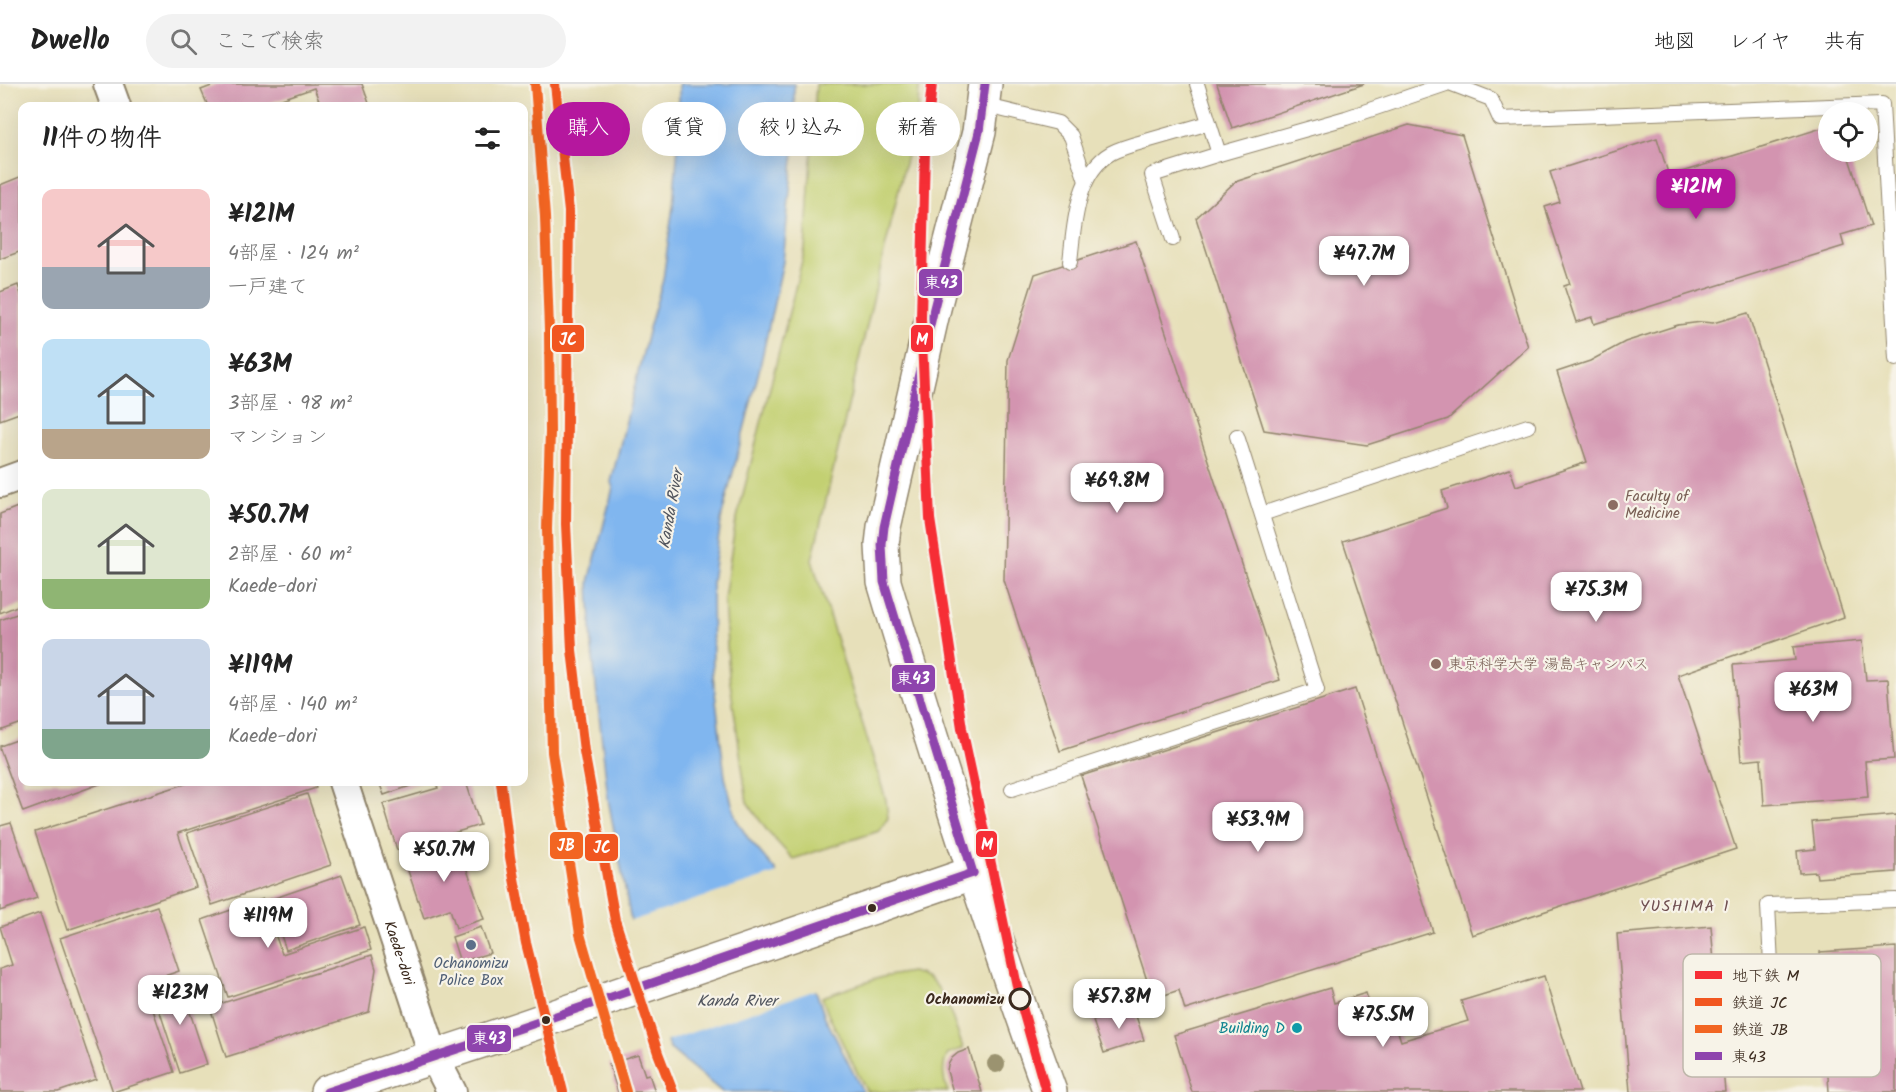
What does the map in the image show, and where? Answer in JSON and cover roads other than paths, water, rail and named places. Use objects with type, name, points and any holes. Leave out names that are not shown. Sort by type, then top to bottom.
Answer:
[{"type":"main road","points":[[984,95],[979,132],[884,527],[882,545],[884,582],[973,873],[1050,1092]]},
{"type":"main road","points":[[327,1092],[973,873]]},
{"type":"street","points":[[108,84],[115,102]]},
{"type":"street","points":[[0,483],[18,476]]},
{"type":"street","name":"Kaede-dori","points":[[344,786],[434,1057],[452,1092]]},
{"type":"lane","points":[[1197,84],[1219,154]]},
{"type":"lane","points":[[1173,239],[1152,175],[1346,118],[1446,84]]},
{"type":"lane","points":[[1452,84],[1491,99],[1500,119],[1882,104],[1896,358]]},
{"type":"lane","points":[[984,95],[1058,123],[1071,136],[1086,181]]},
{"type":"lane","points":[[1070,262],[1074,227],[1086,181],[1098,164],[1110,153],[1209,123]]},
{"type":"lane","points":[[1262,514],[1528,426]]},
{"type":"lane","points":[[1012,789],[1317,690],[1237,436]]},
{"type":"lane","points":[[1770,954],[1768,905],[1896,900]]},
{"type":"water","name":"Kanda River","points":[[679,84],[794,84],[794,102],[738,102],[738,156],[793,156],[783,262],[759,371],[722,515],[712,581],[713,675],[725,777],[736,819],[748,838],[776,871],[824,1015],[863,1092],[722,1092],[669,1048],[631,921],[608,799],[592,649],[589,582],[613,488],[611,482],[663,280],[677,156],[726,156],[726,102],[679,102]]},
{"type":"metro line","name":"M","points":[[932,84],[925,150],[921,318],[930,519],[962,728],[1020,1000],[1046,1092]]},
{"type":"rail line","name":"JB","points":[[535,84],[545,217],[549,330],[550,432],[547,529],[552,752],[580,934],[626,1092]]},
{"type":"rail line","name":"JC","points":[[555,84],[569,212],[566,524],[572,650],[584,751],[615,920],[673,1092]]},
{"type":"rail line","name":"JC","points":[[501,786],[510,857],[526,943],[563,1092]]},
{"type":"place","name":"Faculty of Medicine","points":[[1613,505]]},
{"type":"place","name":"東京科学大学 湯島キャンパス","points":[[1436,664]]},
{"type":"place","name":"Ochanomizu Police Box","points":[[471,945]]},
{"type":"place","name":"Ochanomizu","points":[[1020,999]]},
{"type":"place","name":"Building D","points":[[1297,1028]]},
{"type":"district","name":"YUSHIMA 1","points":[[1685,905]]}]
